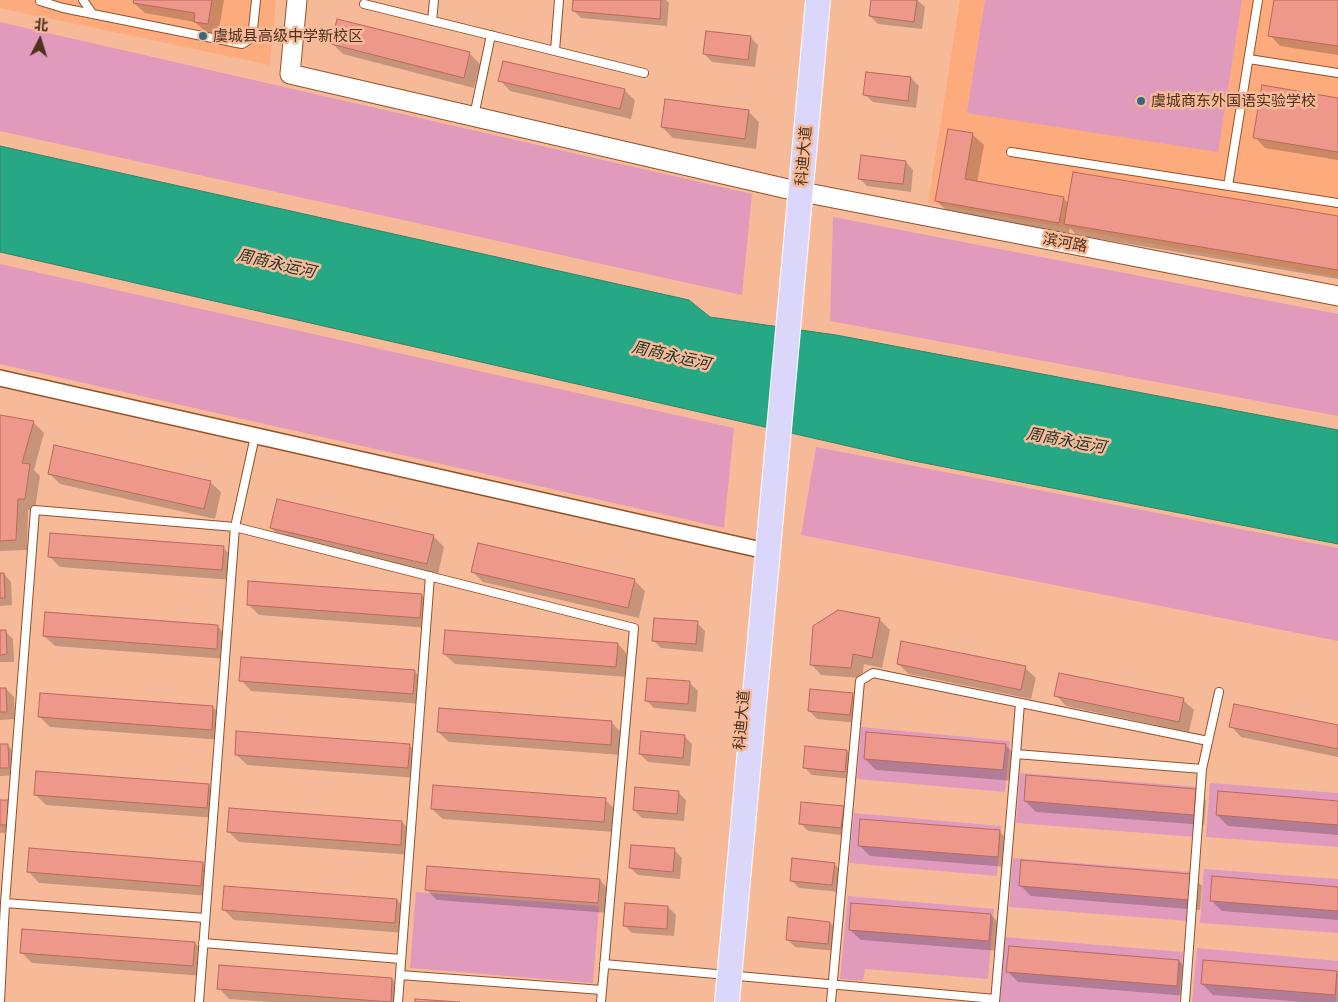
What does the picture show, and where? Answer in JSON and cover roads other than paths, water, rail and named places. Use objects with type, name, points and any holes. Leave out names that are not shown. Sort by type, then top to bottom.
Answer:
[{"type":"main road","name":"科迪大道","points":[[716,1002],[724,975],[784,311],[804,0]]},
{"type":"main road","name":"科迪大道","points":[[793,190],[818,0]]},
{"type":"main road","name":"科迪大道","points":[[727,1002],[724,975],[757,550],[772,439]]},
{"type":"street","name":"滨河路","points":[[297,0],[290,74],[793,190],[1338,296]]},
{"type":"street","points":[[0,378],[757,550]]},
{"type":"lane","points":[[38,0],[61,0]]},
{"type":"lane","points":[[38,0],[63,8],[242,44],[250,39],[256,0]]},
{"type":"lane","points":[[83,0],[92,13]]},
{"type":"lane","points":[[432,21],[434,0]]},
{"type":"lane","points":[[555,51],[559,0]]},
{"type":"lane","points":[[1228,186],[1258,0]]},
{"type":"lane","points":[[364,4],[644,73]]},
{"type":"lane","points":[[474,116],[491,35]]},
{"type":"lane","points":[[1248,59],[1338,73]]},
{"type":"lane","points":[[1011,152],[1338,203]]},
{"type":"lane","points":[[199,1002],[235,527],[255,436]]},
{"type":"lane","points":[[0,1002],[5,903],[35,510],[235,527],[634,628],[601,1002]]},
{"type":"lane","points":[[398,1002],[430,576]]},
{"type":"lane","points":[[831,1002],[860,680],[873,673],[1208,741]]},
{"type":"lane","points":[[1185,1002],[1202,769],[1219,692]]},
{"type":"lane","points":[[604,964],[995,1000],[1020,703]]},
{"type":"lane","points":[[1016,754],[1202,769]]},
{"type":"lane","points":[[5,903],[205,918]]},
{"type":"lane","points":[[203,943],[401,959]]},
{"type":"lane","points":[[400,975],[602,990]]},
{"type":"water","name":"周商永运河","points":[[0,146],[689,300],[710,317],[836,335],[1338,430],[1338,544],[909,460],[0,252]]},
{"type":"place","name":"虞城县高级中学新校区","points":[[203,36]]},
{"type":"place","name":"虞城商东外国语实验学校","points":[[1141,101]]}]
